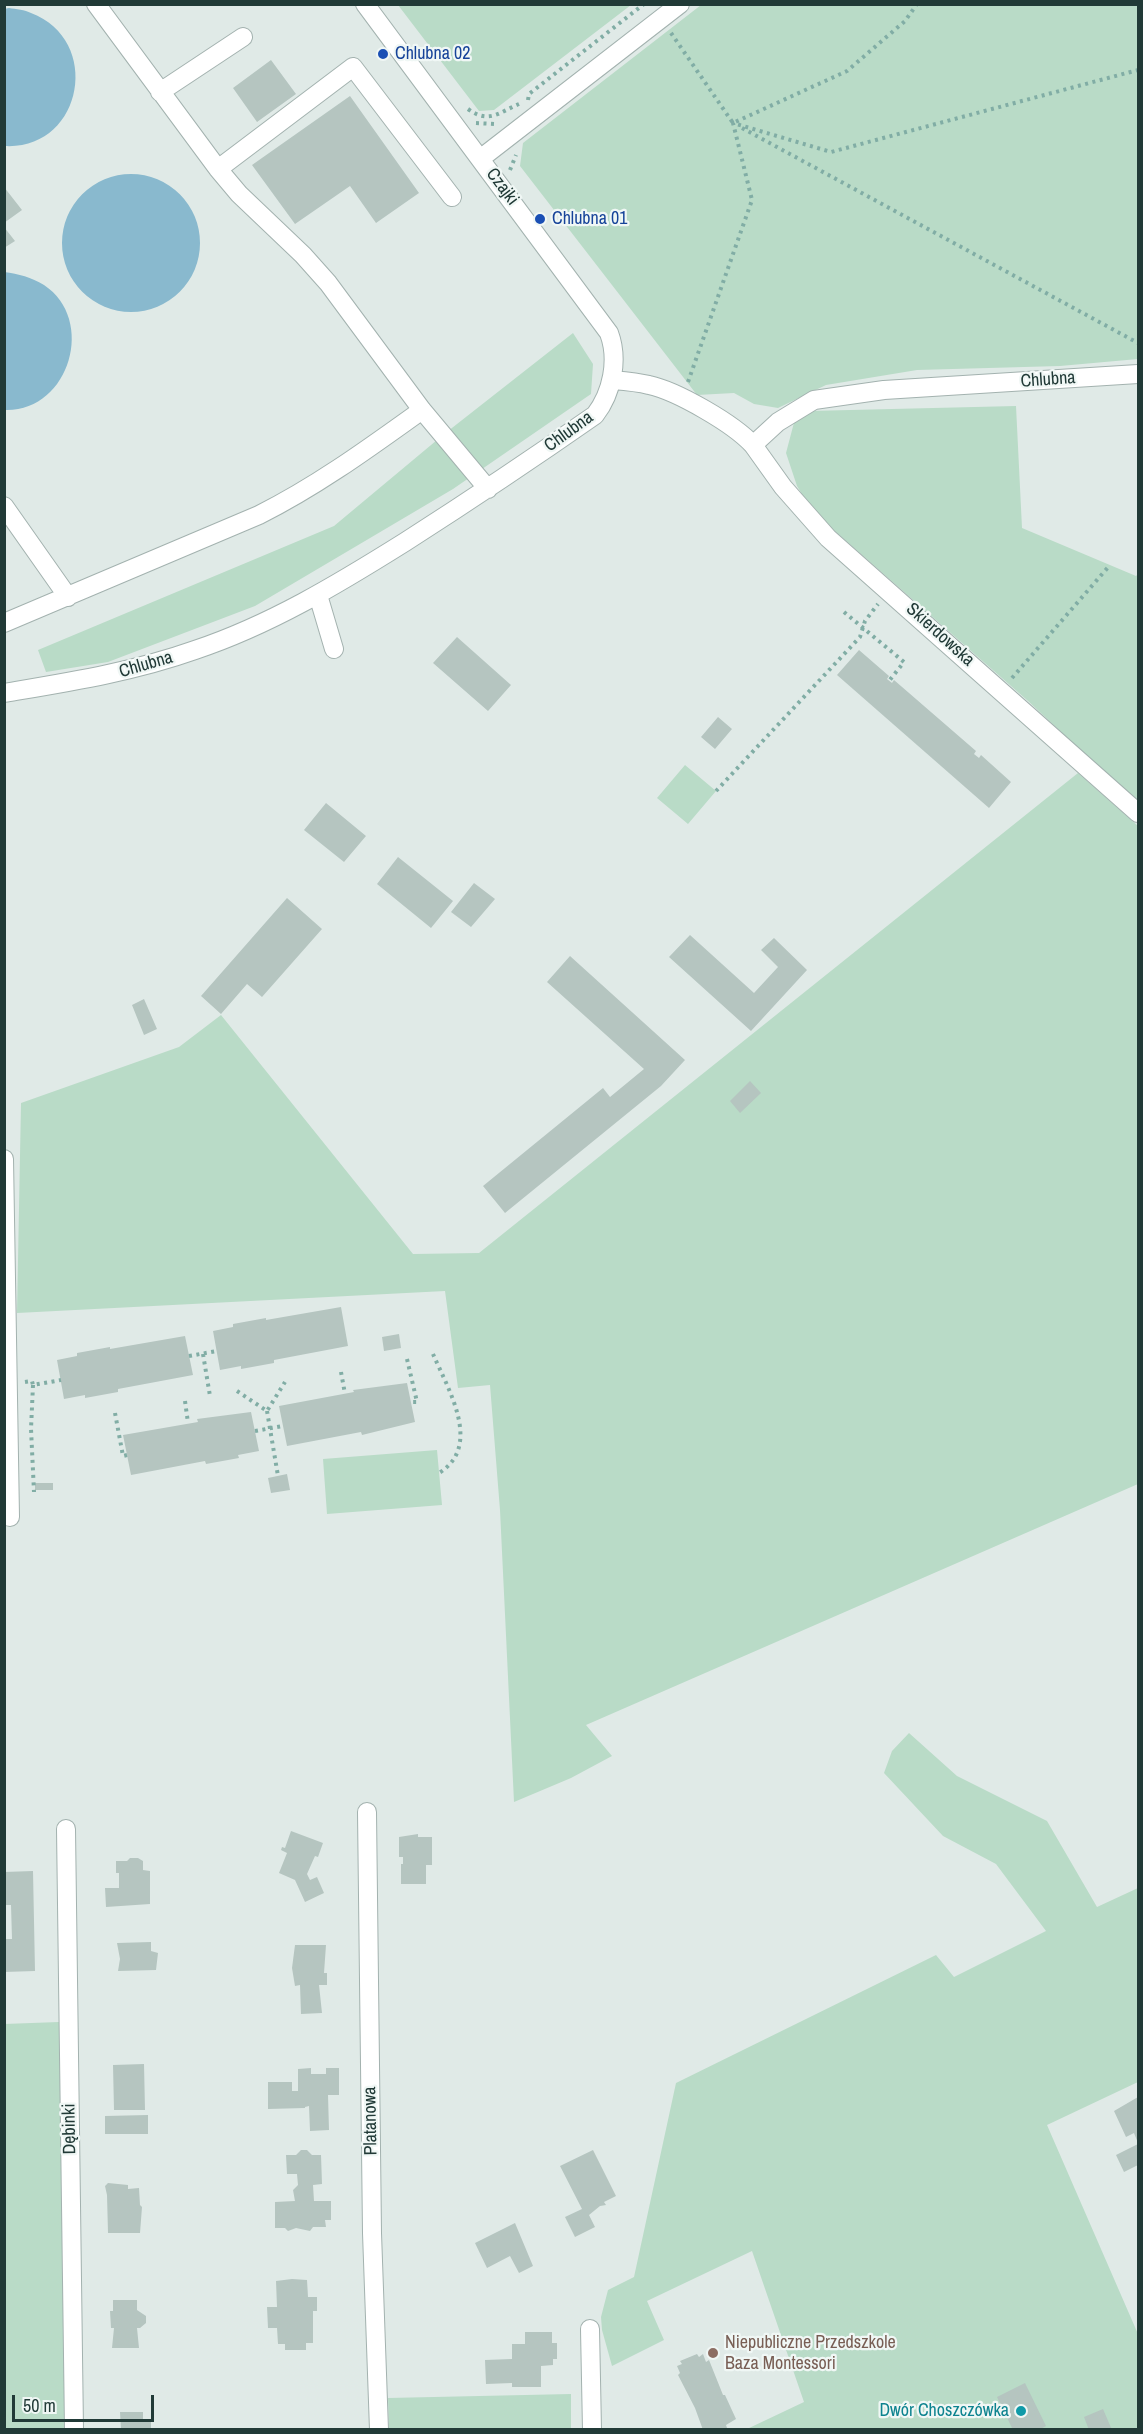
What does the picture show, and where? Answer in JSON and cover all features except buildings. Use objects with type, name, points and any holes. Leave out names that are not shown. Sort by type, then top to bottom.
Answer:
[{"type":"street","points":[[96,4],[218,169],[239,194],[303,255],[328,283],[422,410],[488,489]]},
{"type":"street","name":"Czajki","points":[[364,4],[609,333],[615,358],[612,380]]},
{"type":"street","points":[[480,159],[680,4]]},
{"type":"street","points":[[160,92],[243,37]]},
{"type":"street","points":[[218,169],[353,67],[452,197]]},
{"type":"street","name":"Chlubna","points":[[753,445],[778,422],[814,400],[884,390],[1138,374]]},
{"type":"street","points":[[612,380],[649,385],[680,396],[727,425],[753,445]]},
{"type":"street","name":"Chlubna","points":[[4,693],[104,676],[156,663],[244,631],[318,595],[488,489],[595,416],[612,380]]},
{"type":"street","points":[[4,623],[293,499],[356,458],[422,410]]},
{"type":"street","name":"Skierdowska","points":[[753,445],[783,487],[828,538],[890,590],[1138,813]]},
{"type":"street","points":[[4,506],[68,597]]},
{"type":"street","points":[[318,595],[334,649]]},
{"type":"street","points":[[4,1159],[10,1517]]},
{"type":"street","name":"Platanowa","points":[[367,1812],[372,2233],[379,2430]]},
{"type":"street","name":"Dębinki","points":[[66,1828],[74,2430]]},
{"type":"street","points":[[590,2328],[592,2430]]},
{"type":"path","points":[[527,107],[529,94],[644,4]]},
{"type":"path","points":[[733,123],[847,71],[905,21],[917,4]]},
{"type":"path","points":[[661,19],[733,123],[752,200],[685,390]]},
{"type":"path","points":[[733,123],[831,152],[1138,70]]},
{"type":"path","points":[[463,104],[469,111],[481,116],[496,116],[534,98]]},
{"type":"path","points":[[471,122],[483,126],[502,122]]},
{"type":"path","points":[[733,123],[1138,343]]},
{"type":"path","points":[[1001,689],[1110,565]]},
{"type":"path","points":[[716,791],[860,637],[865,621],[890,590]]},
{"type":"path","points":[[844,612],[904,662],[889,681]]},
{"type":"path","points":[[189,1356],[217,1351]]},
{"type":"path","points":[[203,1354],[210,1396]]},
{"type":"path","points":[[433,1354],[459,1414],[460,1446],[450,1467],[439,1473]]},
{"type":"path","points":[[407,1359],[417,1402],[411,1402]]},
{"type":"path","points":[[341,1372],[345,1394]]},
{"type":"path","points":[[33,1385],[61,1380]]},
{"type":"path","points":[[9,1383],[32,1381],[33,1385],[31,1429],[34,1492]]},
{"type":"path","points":[[278,1476],[267,1411],[285,1382]]},
{"type":"path","points":[[237,1391],[267,1411]]},
{"type":"path","points":[[185,1401],[188,1424]]},
{"type":"path","points":[[115,1413],[123,1456],[127,1455]]},
{"type":"path","points":[[255,1431],[283,1426]]},
{"type":"green space","points":[[398,5],[631,5],[494,110],[479,111]]},
{"type":"green space","points":[[701,5],[1138,5],[1138,359],[1060,366],[917,370],[826,385],[778,408],[754,404],[734,393],[697,395],[520,166],[523,143]]},
{"type":"green space","points":[[573,333],[593,364],[591,394],[453,489],[255,606],[108,662],[46,672],[38,650],[334,526],[443,435]]},
{"type":"green space","points":[[1016,406],[1022,528],[1136,576],[1138,574],[1138,804],[1028,701],[812,511],[797,486],[786,453],[796,415],[809,411]]},
{"type":"green space","points":[[685,765],[716,791],[688,824],[657,798]]},
{"type":"green space","points":[[1078,773],[1138,826],[1138,1484],[586,1725],[612,1756],[571,1778],[514,1802],[500,1510],[490,1385],[458,1388],[445,1291],[17,1313],[21,1103],[179,1047],[221,1015],[413,1254],[479,1253]]},
{"type":"green space","points":[[437,1450],[442,1505],[327,1514],[323,1459]]},
{"type":"green space","points":[[909,1733],[957,1776],[1047,1821],[1097,1907],[1138,1888],[1138,2082],[1047,2125],[1138,2334],[1138,2429],[747,2429],[804,2402],[752,2251],[647,2301],[664,2340],[612,2366],[602,2330],[601,2317],[608,2290],[634,2277],[676,2083],[936,1955],[954,1977],[1046,1931],[996,1864],[943,1836],[884,1773],[892,1751]]},
{"type":"green space","points":[[59,2022],[67,2429],[5,2429],[4,2024]]},
{"type":"green space","points":[[571,2394],[571,2429],[389,2429],[388,2398]]},
{"type":"water","points":[[4,9],[29,12],[54,27],[69,46],[75,69],[74,92],[66,113],[51,131],[31,143],[4,146]]},
{"type":"water","points":[[131,174],[157,179],[180,194],[195,217],[200,243],[195,269],[180,292],[157,307],[131,312],[105,307],[82,292],[67,269],[62,243],[67,217],[82,194],[105,179]]},
{"type":"water","points":[[4,272],[25,276],[39,282],[60,301],[69,320],[72,341],[68,362],[59,381],[45,397],[27,407],[4,410]]},
{"type":"place","name":"Chlubna 02","points":[[383,54]]},
{"type":"place","name":"Chlubna 01","points":[[540,219]]},
{"type":"place","name":"Niepubliczne Przedszkole Baza Montessori","points":[[713,2353]]},
{"type":"place","name":"Dwór Choszczówka","points":[[1021,2411]]}]
